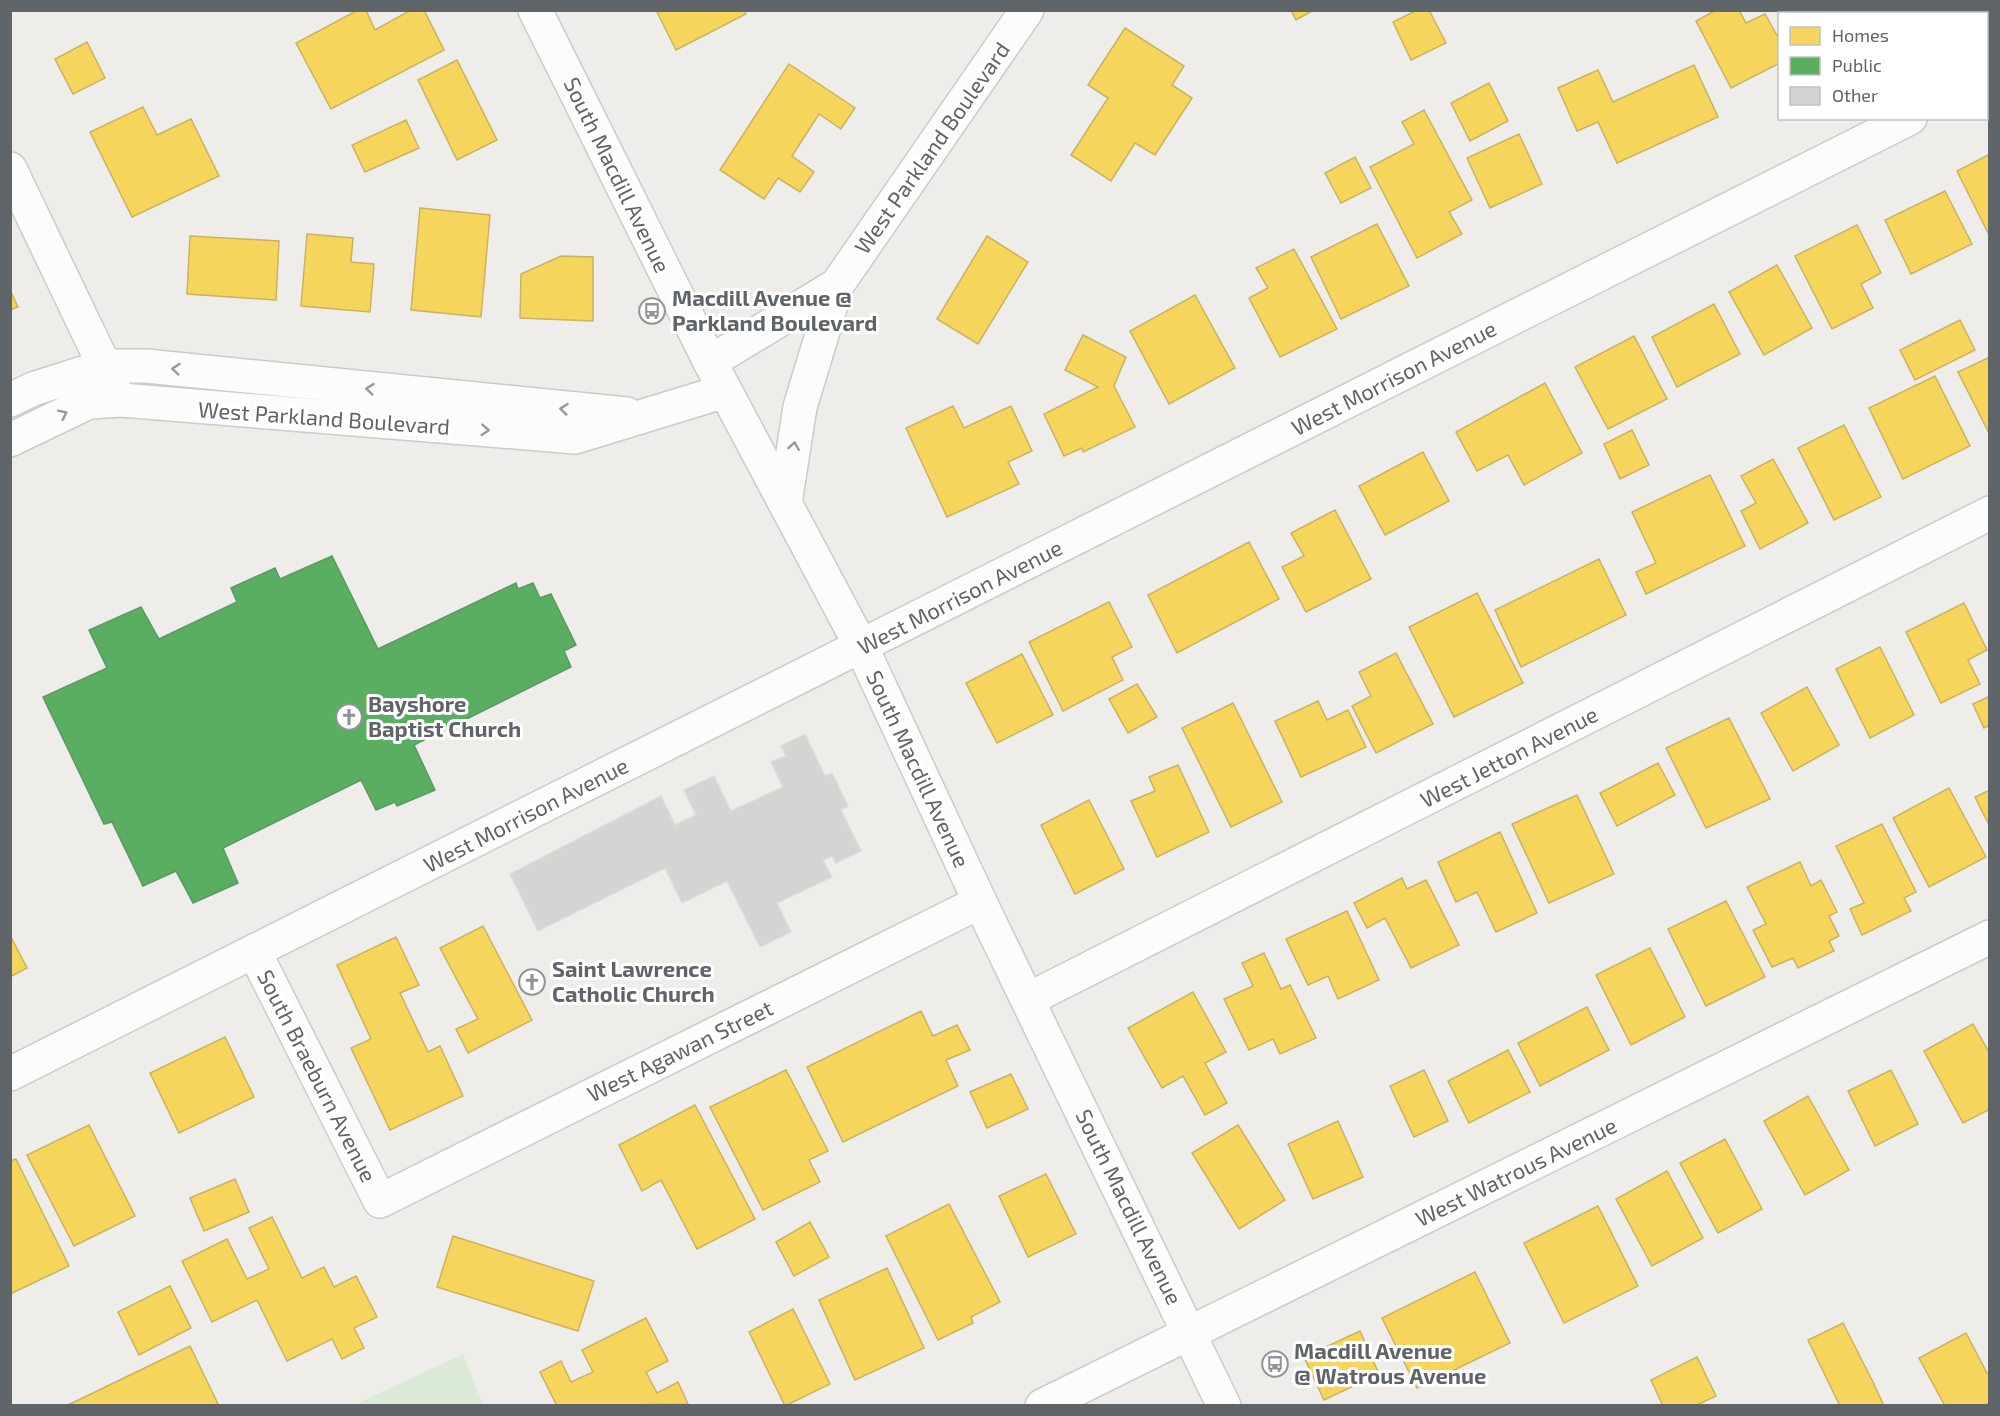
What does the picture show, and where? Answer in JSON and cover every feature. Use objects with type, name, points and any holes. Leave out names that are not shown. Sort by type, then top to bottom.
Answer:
[{"type":"street","name":"South Macdill Avenue","points":[[535,10],[710,362],[861,646],[980,902],[1029,999],[1224,1406]]},
{"type":"street","name":"West Parkland Boulevard","points":[[785,503],[800,407],[837,285],[1027,10]]},
{"type":"street","name":"West Morrison Avenue","points":[[10,1074],[1906,120]]},
{"type":"street","points":[[10,169],[121,400]]},
{"type":"street","name":"West Parkland Boulevard","points":[[710,362],[837,285]]},
{"type":"street","name":"West Parkland Boulevard","points":[[10,400],[33,389],[105,366],[146,366],[644,415]]},
{"type":"street","name":"West Parkland Boulevard","points":[[10,440],[88,402],[121,400],[575,437],[725,391]]},
{"type":"street","name":"West Jetton Avenue","points":[[1029,999],[1989,513]]},
{"type":"street","name":"West Agawan Street","points":[[380,1200],[980,902]]},
{"type":"street","name":"West Watrous Avenue","points":[[1042,1406],[1989,938]]},
{"type":"street","name":"South Braeburn Avenue","points":[[254,951],[380,1200]]},
{"type":"green space","points":[[463,1354],[483,1405],[354,1405]]},
{"type":"building: Homes","points":[[358,10],[366,10],[375,30],[411,10],[424,10],[444,50],[331,109],[296,43]]},
{"type":"building: Homes","points":[[656,10],[744,10],[746,14],[676,50]]},
{"type":"building: Homes","points":[[1291,10],[1314,10],[1296,20]]},
{"type":"building: Homes","points":[[1417,10],[1429,10],[1446,43],[1411,60],[1393,22]]},
{"type":"building: Homes","points":[[1716,10],[1739,10],[1746,23],[1765,14],[1778,37],[1778,64],[1731,88],[1696,21]]},
{"type":"building: Homes","points":[[1785,10],[1857,10],[1858,12],[1786,12]]},
{"type":"building: Homes","points":[[1869,10],[1914,10],[1915,12],[1870,12]]},
{"type":"building: Homes","points":[[1125,28],[1184,66],[1172,85],[1192,98],[1155,155],[1135,143],[1111,181],[1071,155],[1108,98],[1088,85]]},
{"type":"building: Homes","points":[[87,42],[105,78],[73,94],[55,59]]},
{"type":"building: Homes","points":[[457,60],[497,140],[457,160],[418,80]]},
{"type":"building: Homes","points":[[789,64],[855,108],[841,129],[819,114],[792,156],[814,172],[800,192],[778,178],[764,199],[720,170]]},
{"type":"building: Homes","points":[[1694,65],[1718,117],[1617,163],[1598,122],[1577,131],[1558,88],[1598,70],[1613,102]]},
{"type":"building: Homes","points":[[1489,83],[1508,121],[1470,141],[1451,103]]},
{"type":"building: Homes","points":[[143,107],[157,135],[191,119],[219,176],[132,217],[90,132]]},
{"type":"building: Homes","points":[[1424,110],[1472,200],[1449,212],[1462,234],[1417,258],[1370,167],[1414,144],[1402,122]]},
{"type":"building: Homes","points":[[406,120],[419,148],[365,172],[352,145]]},
{"type":"building: Homes","points":[[1519,134],[1542,184],[1490,208],[1467,158]]},
{"type":"building: Homes","points":[[1990,154],[1990,237],[1957,171]]},
{"type":"building: Homes","points":[[1355,157],[1371,188],[1341,203],[1325,173]]},
{"type":"building: Homes","points":[[1945,191],[1972,244],[1911,274],[1885,220]]},
{"type":"building: Homes","points":[[420,208],[490,215],[481,317],[411,310]]},
{"type":"building: Homes","points":[[1377,224],[1409,286],[1341,319],[1311,257]]},
{"type":"building: Homes","points":[[1857,225],[1881,273],[1861,284],[1873,308],[1832,329],[1795,256]]},
{"type":"building: Homes","points":[[307,234],[353,238],[351,262],[374,264],[370,312],[301,306]]},
{"type":"building: Homes","points":[[190,236],[279,241],[276,300],[187,294]]},
{"type":"building: Homes","points":[[987,236],[1028,262],[978,344],[937,319]]},
{"type":"building: Homes","points":[[1294,249],[1337,329],[1280,357],[1249,298],[1268,288],[1256,268]]},
{"type":"building: Homes","points":[[561,256],[593,257],[593,321],[520,318],[521,274]]},
{"type":"building: Homes","points":[[1777,265],[1812,328],[1764,355],[1729,292]]},
{"type":"building: Homes","points":[[10,290],[18,307],[10,310]]},
{"type":"building: Homes","points":[[1195,295],[1235,368],[1169,404],[1130,331]]},
{"type":"building: Homes","points":[[1714,304],[1740,354],[1677,387],[1652,337]]},
{"type":"building: Homes","points":[[1960,320],[1975,350],[1915,380],[1900,350]]},
{"type":"building: Homes","points":[[1083,335],[1126,357],[1114,386],[1135,427],[1083,452],[1082,448],[1064,456],[1044,414],[1098,387],[1065,370]]},
{"type":"building: Homes","points":[[1634,336],[1667,399],[1608,429],[1575,367]]},
{"type":"building: Homes","points":[[1990,357],[1990,435],[1958,372]]},
{"type":"building: Homes","points":[[1935,376],[1970,446],[1903,479],[1869,408]]},
{"type":"building: Homes","points":[[1545,383],[1582,453],[1524,485],[1508,455],[1477,471],[1456,432]]},
{"type":"building: Homes","points":[[953,406],[964,428],[1011,406],[1032,451],[1008,462],[1019,484],[947,517],[906,428]]},
{"type":"building: Homes","points":[[1844,425],[1881,497],[1834,520],[1798,448]]},
{"type":"building: Homes","points":[[1632,430],[1649,465],[1620,479],[1604,444]]},
{"type":"building: Homes","points":[[1423,452],[1449,501],[1385,535],[1359,486]]},
{"type":"building: Homes","points":[[1773,459],[1808,523],[1760,549],[1741,511],[1756,503],[1741,476]]},
{"type":"building: Homes","points":[[1710,475],[1745,546],[1646,594],[1636,572],[1656,563],[1632,512]]},
{"type":"building: Homes","points":[[1335,510],[1371,579],[1306,612],[1282,567],[1304,556],[1291,533]]},
{"type":"building: Homes","points":[[1249,542],[1279,599],[1177,653],[1148,595]]},
{"type":"building: Homes","points":[[1599,559],[1626,615],[1521,667],[1495,610]]},
{"type":"building: Homes","points":[[1477,593],[1523,683],[1454,717],[1409,627]]},
{"type":"building: Homes","points":[[1109,602],[1132,647],[1112,657],[1123,680],[1063,711],[1029,642]]},
{"type":"building: Homes","points":[[1964,603],[1987,650],[1968,660],[1980,684],[1941,703],[1906,632]]},
{"type":"building: Homes","points":[[1880,647],[1914,715],[1870,738],[1836,669]]},
{"type":"building: Homes","points":[[1396,653],[1433,724],[1376,753],[1352,706],[1371,696],[1359,672]]},
{"type":"building: Homes","points":[[1022,654],[1053,715],[997,743],[966,683]]},
{"type":"building: Homes","points":[[1137,684],[1157,717],[1128,733],[1109,699]]},
{"type":"building: Homes","points":[[1807,687],[1839,745],[1793,771],[1761,713]]},
{"type":"building: Homes","points":[[1990,696],[1990,725],[1984,728],[1973,704]]},
{"type":"building: Homes","points":[[1318,701],[1327,720],[1348,710],[1366,747],[1301,777],[1275,721]]},
{"type":"building: Homes","points":[[1233,703],[1282,802],[1231,827],[1182,728]]},
{"type":"building: Homes","points":[[1729,718],[1770,799],[1706,828],[1666,748]]},
{"type":"building: Homes","points":[[1658,763],[1675,795],[1617,826],[1600,793]]},
{"type":"building: Homes","points":[[1178,765],[1209,832],[1157,857],[1131,801],[1155,791],[1149,777]]},
{"type":"building: Homes","points":[[1949,788],[1986,857],[1929,887],[1893,818]]},
{"type":"building: Homes","points":[[1990,790],[1990,827],[1975,797]]},
{"type":"building: Homes","points":[[1577,795],[1614,874],[1549,903],[1512,824]]},
{"type":"building: Homes","points":[[1089,800],[1124,869],[1075,894],[1041,825]]},
{"type":"building: Homes","points":[[1882,824],[1916,892],[1904,898],[1911,911],[1862,935],[1850,909],[1864,903],[1836,846]]},
{"type":"building: Homes","points":[[1500,832],[1537,913],[1496,932],[1477,892],[1456,902],[1438,862]]},
{"type":"building: Homes","points":[[1800,862],[1811,886],[1821,880],[1837,912],[1829,916],[1839,936],[1829,941],[1834,951],[1798,968],[1793,958],[1772,967],[1753,930],[1766,924],[1747,887]]},
{"type":"building: Homes","points":[[1402,878],[1407,889],[1426,880],[1459,945],[1411,968],[1385,918],[1367,928],[1354,903]]},
{"type":"building: Homes","points":[[1726,901],[1765,977],[1706,1006],[1668,929]]},
{"type":"building: Homes","points":[[1347,911],[1379,980],[1338,999],[1328,976],[1308,985],[1286,939]]},
{"type":"building: Homes","points":[[483,926],[532,1020],[468,1053],[456,1029],[478,1019],[440,948]]},
{"type":"building: Homes","points":[[10,935],[27,968],[10,977]]},
{"type":"building: Homes","points":[[396,937],[419,985],[400,993],[428,1052],[440,1046],[463,1096],[390,1130],[351,1048],[371,1039],[337,965]]},
{"type":"building: Homes","points":[[1650,948],[1685,1017],[1631,1045],[1596,975]]},
{"type":"building: Homes","points":[[1264,953],[1281,989],[1290,985],[1316,1038],[1280,1054],[1273,1039],[1249,1050],[1224,999],[1253,986],[1242,963]]},
{"type":"building: Homes","points":[[1193,992],[1226,1052],[1205,1063],[1227,1103],[1205,1115],[1183,1076],[1162,1088],[1128,1028]]},
{"type":"building: Homes","points":[[1587,1007],[1609,1050],[1540,1086],[1518,1043]]},
{"type":"building: Homes","points":[[921,1011],[933,1036],[957,1025],[970,1050],[946,1060],[958,1086],[843,1142],[807,1067]]},
{"type":"building: Homes","points":[[1973,1024],[1990,1054],[1990,1113],[1988,1110],[1963,1123],[1924,1051]]},
{"type":"building: Homes","points":[[225,1037],[254,1097],[179,1133],[150,1073]]},
{"type":"building: Homes","points":[[1508,1050],[1530,1092],[1469,1123],[1448,1081]]},
{"type":"building: Homes","points":[[786,1070],[828,1151],[809,1160],[820,1182],[763,1210],[710,1107]]},
{"type":"building: Homes","points":[[1424,1070],[1448,1121],[1414,1137],[1390,1086]]},
{"type":"building: Homes","points":[[1891,1070],[1918,1124],[1875,1146],[1848,1091]]},
{"type":"building: Homes","points":[[1011,1074],[1028,1109],[987,1128],[970,1092]]},
{"type":"building: Homes","points":[[1808,1096],[1849,1170],[1805,1195],[1764,1121]]},
{"type":"building: Homes","points":[[695,1105],[755,1219],[697,1249],[661,1180],[642,1191],[619,1145]]},
{"type":"building: Homes","points":[[1338,1121],[1363,1177],[1313,1199],[1288,1144]]},
{"type":"building: Homes","points":[[89,1125],[135,1216],[74,1246],[27,1155]]},
{"type":"building: Homes","points":[[1238,1125],[1285,1200],[1239,1229],[1192,1153]]},
{"type":"building: Homes","points":[[1725,1139],[1762,1209],[1718,1233],[1680,1163]]},
{"type":"building: Homes","points":[[16,1159],[69,1266],[10,1294],[10,1161]]},
{"type":"building: Homes","points":[[1667,1171],[1703,1238],[1652,1266],[1616,1199]]},
{"type":"building: Homes","points":[[1046,1174],[1076,1234],[1028,1257],[999,1196]]},
{"type":"building: Homes","points":[[235,1179],[249,1212],[204,1231],[190,1198]]},
{"type":"building: Homes","points":[[949,1204],[1000,1302],[971,1317],[973,1323],[938,1340],[886,1236]]},
{"type":"building: Homes","points":[[1598,1206],[1638,1286],[1564,1323],[1524,1243]]},
{"type":"building: Homes","points":[[272,1217],[302,1278],[324,1267],[334,1287],[356,1276],[377,1317],[354,1328],[364,1348],[342,1359],[332,1339],[287,1361],[257,1300],[212,1322],[182,1261],[227,1239],[247,1279],[269,1269],[249,1228]]},
{"type":"building: Homes","points":[[810,1222],[829,1257],[794,1276],[776,1242]]},
{"type":"building: Homes","points":[[453,1236],[594,1281],[578,1331],[437,1287]]},
{"type":"building: Homes","points":[[887,1268],[924,1348],[855,1380],[819,1300]]},
{"type":"building: Homes","points":[[1475,1272],[1510,1343],[1417,1388],[1382,1318]]},
{"type":"building: Homes","points":[[170,1286],[191,1328],[139,1355],[118,1312]]},
{"type":"building: Homes","points":[[793,1309],[830,1384],[785,1406],[749,1332]]},
{"type":"building: Homes","points":[[646,1318],[668,1361],[646,1372],[657,1393],[678,1382],[688,1404],[557,1406],[540,1372],[561,1361],[571,1382],[593,1372],[582,1350]]},
{"type":"building: Homes","points":[[1843,1323],[1884,1406],[1840,1406],[1837,1400],[1808,1340]]},
{"type":"building: Homes","points":[[1360,1331],[1379,1374],[1324,1400],[1304,1357]]},
{"type":"building: Homes","points":[[1966,1333],[1987,1373],[1990,1372],[1990,1402],[1984,1406],[1945,1406],[1919,1358]]},
{"type":"building: Homes","points":[[190,1346],[219,1406],[66,1406]]},
{"type":"building: Homes","points":[[1697,1357],[1716,1396],[1695,1406],[1663,1406],[1651,1380]]},
{"type":"building: Public","points":[[332,556],[378,649],[516,583],[518,589],[533,583],[540,598],[551,594],[576,645],[564,651],[571,667],[414,745],[435,790],[397,806],[395,802],[376,810],[361,780],[223,848],[238,883],[193,903],[176,871],[143,886],[112,822],[104,824],[43,697],[107,668],[89,630],[141,607],[159,639],[237,602],[231,588],[275,568],[280,579]]},
{"type":"building: Other","points":[[805,734],[825,776],[832,773],[848,806],[841,810],[861,851],[836,863],[832,856],[823,860],[832,877],[777,903],[791,932],[760,947],[727,881],[682,903],[665,868],[538,931],[510,874],[661,796],[675,825],[696,815],[684,790],[714,776],[731,811],[783,787],[771,762],[786,756],[781,746]]},
{"type":"place","name":"Macdill Avenue @ Parkland Boulevard","points":[[652,311]]},
{"type":"place","name":"Bayshore Baptist Church","points":[[349,717]]},
{"type":"place","name":"Saint Lawrence Catholic Church","points":[[532,982]]},
{"type":"place","name":"Macdill Avenue @ Watrous Avenue","points":[[1275,1364]]}]
